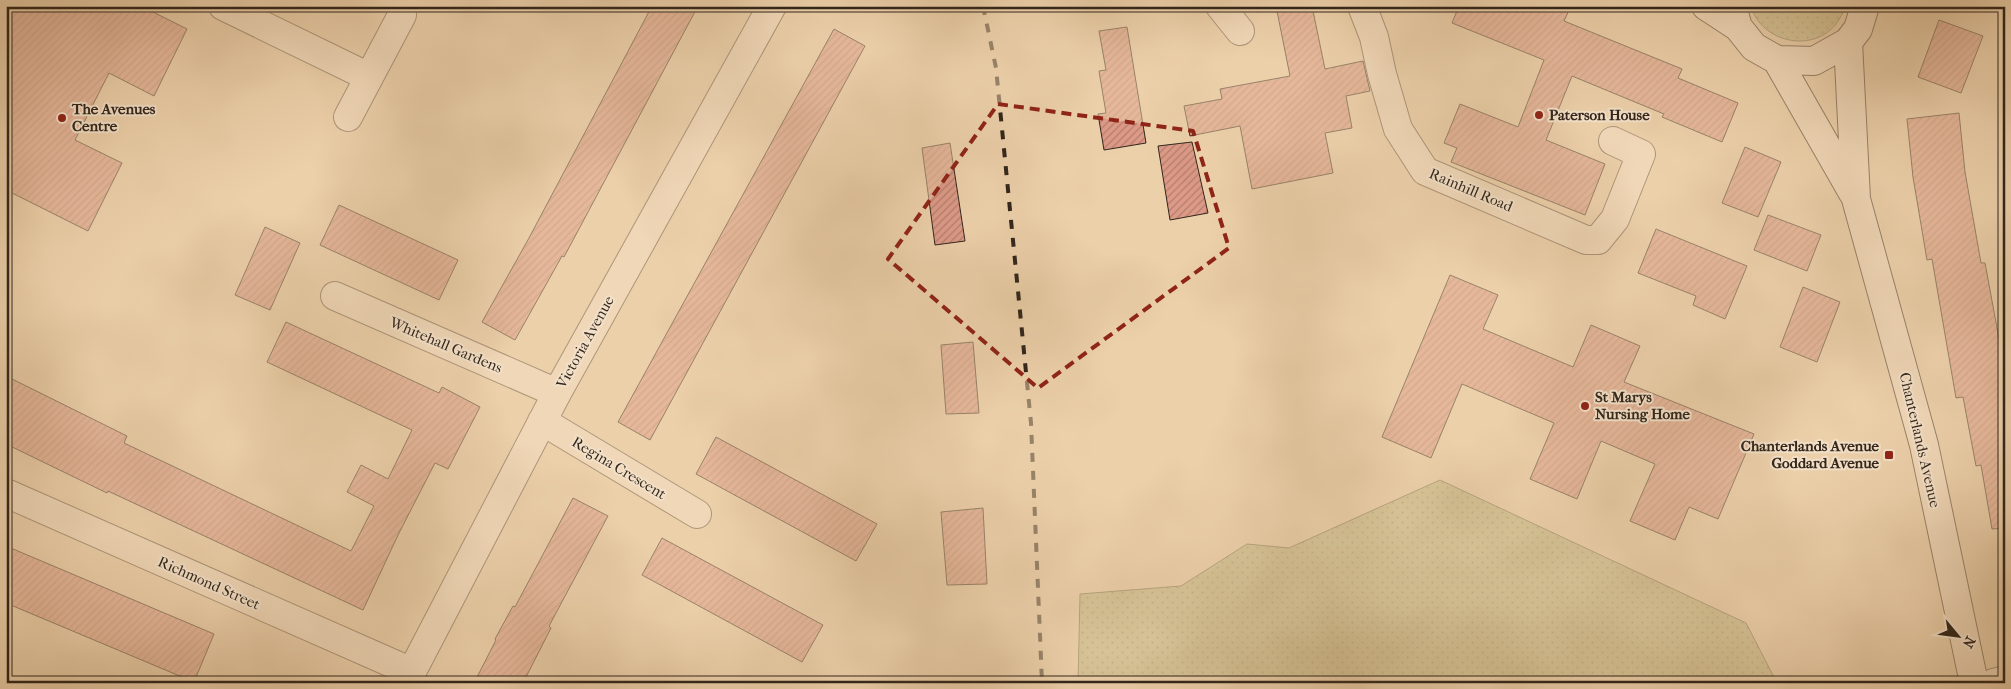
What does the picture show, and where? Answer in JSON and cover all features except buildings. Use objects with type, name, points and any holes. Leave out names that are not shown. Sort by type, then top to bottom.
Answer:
[{"type":"street","points":[[223,6],[369,77]]},
{"type":"street","name":"Victoria Avenue","points":[[409,678],[557,393],[772,6]]},
{"type":"street","points":[[1220,6],[1240,31]]},
{"type":"street","name":"Rainhill Road","points":[[1362,6],[1374,37],[1382,74],[1398,129],[1425,171],[1586,240],[1598,240],[1615,219],[1641,154],[1613,141]]},
{"type":"street","points":[[1706,6],[1735,16],[1754,47],[1777,60],[1814,62],[1848,42],[1858,29],[1865,6]]},
{"type":"street","points":[[348,117],[402,15]]},
{"type":"street","name":"Chanterlands Avenue","points":[[1848,42],[1856,198],[1924,445],[1974,683]]},
{"type":"street","name":"Chanterlands Avenue","points":[[1777,60],[1856,198]]},
{"type":"street","name":"Whitehall Gardens","points":[[335,296],[557,393]]},
{"type":"street","name":"Regina Crescent","points":[[542,421],[696,514]]},
{"type":"street","name":"Richmond Street","points":[[6,493],[409,678]]},
{"type":"street","points":[[1993,683],[2005,680]]},
{"type":"highlighted area","points":[[998,104],[1193,131],[1229,248],[1038,388],[888,259]]},
{"type":"shaded area","points":[[1751,6],[1846,6],[1836,24],[1826,33],[1814,39],[1801,41],[1788,40],[1765,28]]},
{"type":"shaded area","points":[[1440,480],[1746,623],[1777,683],[1078,683],[1080,594],[1181,586],[1247,544],[1289,548]]},
{"type":"railway","points":[[983,6],[996,68],[1031,423],[1042,683]]},
{"type":"place","name":"Paterson House","points":[[1539,115]]},
{"type":"place","name":"The Avenues Centre","points":[[62,118]]},
{"type":"place","name":"St Marys Nursing Home","points":[[1585,406]]},
{"type":"place","name":"Chanterlands Avenue Goddard Avenue","points":[[1889,455]]}]
